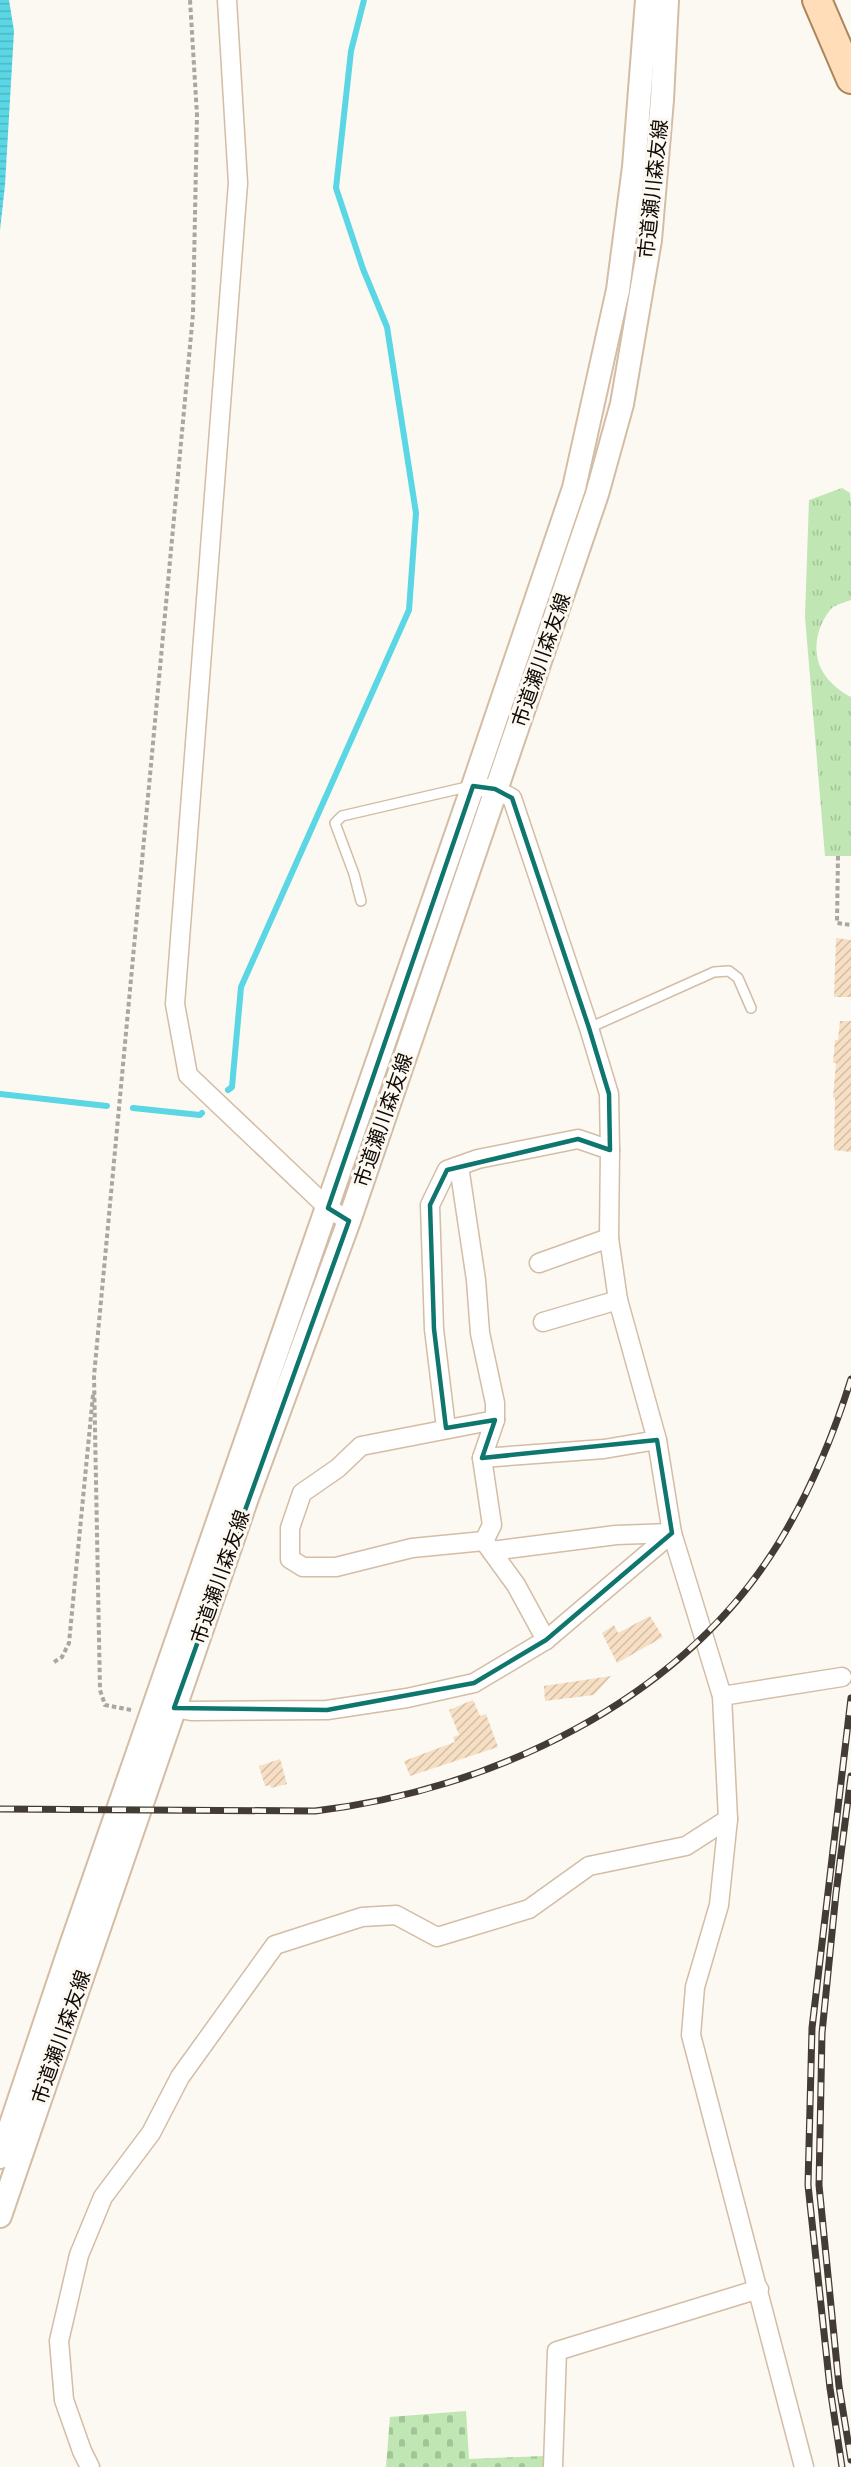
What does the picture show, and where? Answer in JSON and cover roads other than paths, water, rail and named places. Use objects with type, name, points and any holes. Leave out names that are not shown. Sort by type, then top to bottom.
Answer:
[{"type":"main road","points":[[817,0],[851,79]]},
{"type":"street","points":[[227,0],[238,183],[175,1004],[188,1076],[328,1208],[349,1221]]},
{"type":"street","name":"市道瀬川森友線","points":[[0,2216],[247,1498],[349,1221],[484,788],[574,488],[618,290],[634,167],[646,0]]},
{"type":"street","name":"市道瀬川森友線","points":[[0,2157],[69,1951],[328,1208],[484,788],[597,494],[622,404],[650,240],[662,100],[667,0]]},
{"type":"street","points":[[484,788],[513,798],[609,1094],[609,1238],[618,1300],[657,1440],[672,1533],[722,1696],[728,1819],[719,1905],[695,1987],[691,2035],[804,2467]]},
{"type":"street","points":[[446,1428],[434,1329],[430,1205],[447,1170],[478,1159],[578,1139],[610,1150]]},
{"type":"street","points":[[459,1166],[476,1280],[480,1333],[495,1403],[495,1420],[482,1458],[492,1525],[488,1546],[516,1585],[546,1640]]},
{"type":"street","points":[[539,1263],[609,1238]]},
{"type":"street","points":[[543,1322],[618,1300]]},
{"type":"street","points":[[495,1420],[361,1446],[338,1468],[302,1493],[290,1528],[290,1559],[303,1567],[336,1567],[412,1548],[488,1546],[616,1535],[672,1533]]},
{"type":"street","points":[[482,1458],[604,1449],[657,1440]]},
{"type":"street","points":[[174,1708],[191,1711],[327,1710],[407,1698],[474,1683],[546,1640],[672,1533]]},
{"type":"street","points":[[722,1696],[842,1677]]},
{"type":"street","points":[[90,2467],[64,2400],[59,2341],[79,2255],[104,2197],[151,2133],[180,2077],[275,1945],[362,1917],[396,1915],[437,1937],[529,1909],[589,1866],[686,1846],[728,1819]]},
{"type":"street","points":[[553,2467],[557,2350],[759,2289]]},
{"type":"lane","points":[[361,901],[354,874],[335,823],[342,816],[454,788],[484,788]]},
{"type":"lane","points":[[589,1028],[714,972],[729,971],[738,978],[751,1008]]},
{"type":"water","points":[[0,0],[9,0],[14,31],[5,185],[0,230]]},
{"type":"waterway","points":[[228,1090],[232,1087],[241,987],[409,610],[416,513],[387,327],[363,269],[336,188],[351,51],[364,0]]},
{"type":"waterway","points":[[0,1094],[107,1106]]},
{"type":"waterway","points":[[133,1108],[200,1115],[202,1113]]},
{"type":"railway","points":[[0,1809],[315,1811],[382,1800],[448,1782],[514,1759],[576,1728],[636,1692],[690,1649],[738,1600],[778,1544],[800,1504],[837,1422],[851,1379]]},
{"type":"railway","points":[[842,2467],[830,2388],[808,2185],[812,2028],[851,1698]]},
{"type":"railway","points":[[851,1776],[822,2033],[819,2185],[839,2386],[851,2460]]}]
